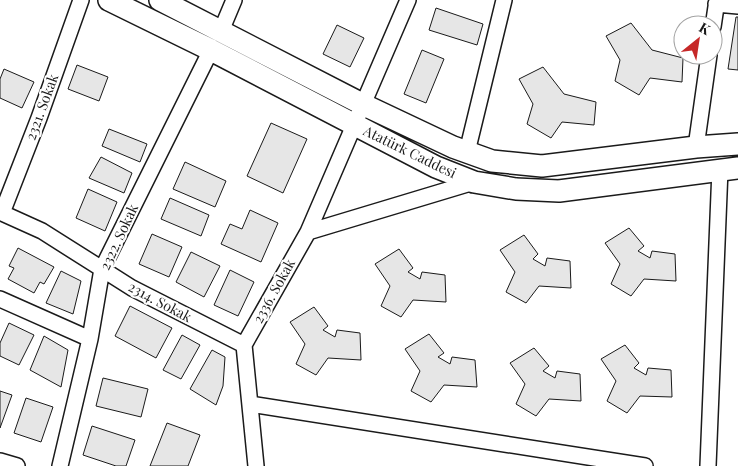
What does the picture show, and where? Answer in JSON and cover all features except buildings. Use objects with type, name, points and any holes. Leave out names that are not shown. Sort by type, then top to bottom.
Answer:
[{"type":"main road","name":"Atatürk Caddesi","points":[[109,0],[211,50],[436,167],[474,182],[516,189],[558,191],[729,168]]},
{"type":"main road","name":"Atatürk Caddesi","points":[[160,0],[362,104],[453,147],[492,161],[542,166],[696,147],[738,144]]},
{"type":"street","name":"2321. Sokak","points":[[1,213],[39,118],[81,0]]},
{"type":"street","points":[[221,31],[234,0]]},
{"type":"street","name":"2336. Sokak","points":[[244,345],[308,232],[408,0]]},
{"type":"street","points":[[467,152],[504,0]]},
{"type":"street","points":[[715,15],[717,2],[738,6]]},
{"type":"street","name":"2322. Sokak","points":[[60,466],[90,339],[102,269],[211,50]]},
{"type":"street","points":[[696,147],[708,65]]},
{"type":"street","points":[[708,466],[729,168]]},
{"type":"street","points":[[308,232],[474,182]]},
{"type":"street","name":"2314. Sokak","points":[[1,213],[42,231],[132,288],[244,345]]},
{"type":"street","points":[[0,299],[90,339]]},
{"type":"street","points":[[244,345],[256,466]]},
{"type":"street","points":[[250,404],[645,466]]},
{"type":"street","points":[[0,461],[17,466]]}]
